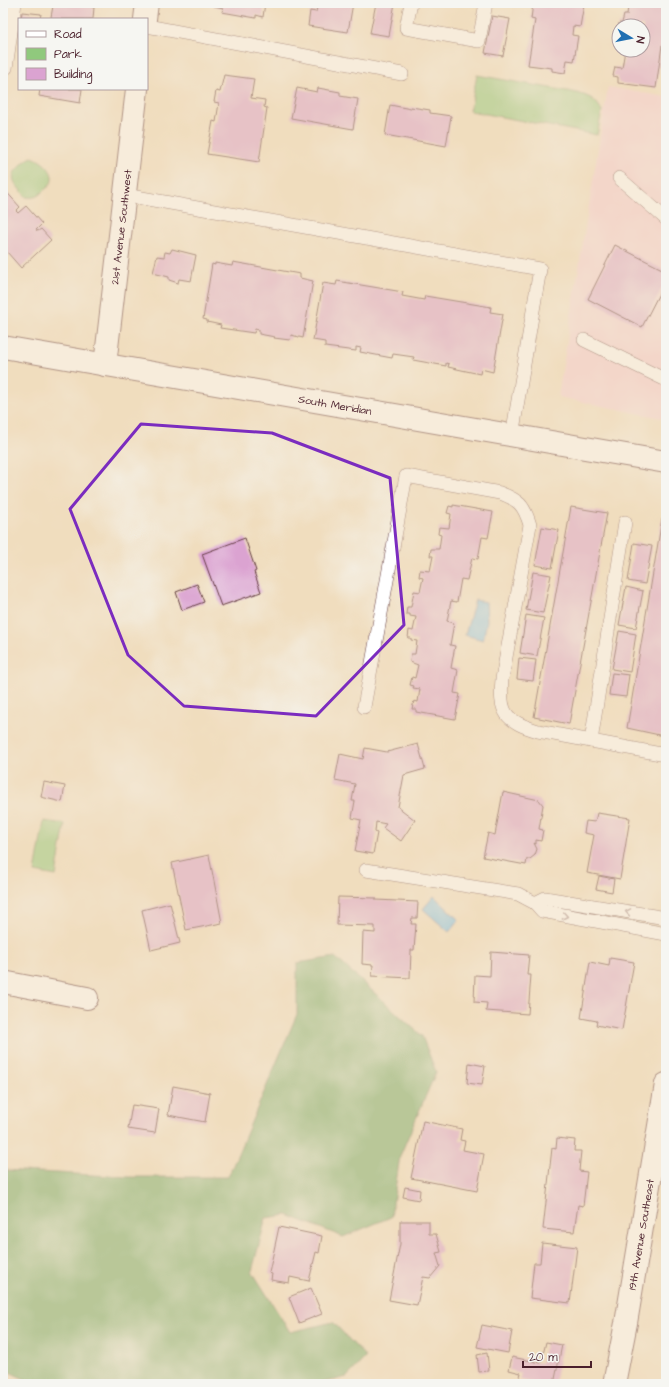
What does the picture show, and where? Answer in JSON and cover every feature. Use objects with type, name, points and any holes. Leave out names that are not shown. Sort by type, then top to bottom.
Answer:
[{"type":"street","points":[[145,18],[147,3]]},
{"type":"street","name":"21st Avenue Southwest","points":[[105,365],[137,90]]},
{"type":"street","name":"South Meridian","points":[[3,347],[666,462]]},
{"type":"street","points":[[3,982],[87,998]]},
{"type":"street","name":"19th Avenue Southeast","points":[[614,1384],[626,1324],[665,1091]]},
{"type":"lane","points":[[6,68],[6,44],[15,3]]},
{"type":"lane","points":[[411,3],[406,28],[479,41],[486,3]]},
{"type":"lane","points":[[148,26],[402,74]]},
{"type":"lane","points":[[618,178],[666,219]]},
{"type":"lane","points":[[125,195],[540,269],[512,436]]},
{"type":"lane","points":[[584,340],[666,380]]},
{"type":"lane","points":[[364,707],[406,476],[500,493],[512,497],[521,504],[527,513],[530,525],[502,679],[502,709],[508,718],[522,726],[538,731],[666,755]]},
{"type":"lane","points":[[591,741],[625,522]]},
{"type":"lane","points":[[366,870],[518,894],[535,903],[542,911],[666,934]]},
{"type":"lane","points":[[535,903],[544,898],[666,918]]},
{"type":"highlighted area","points":[[141,424],[272,433],[390,478],[404,625],[316,716],[184,706],[128,655],[70,509]]},
{"type":"shaded area","points":[[608,87],[666,97],[666,419],[558,397]]},
{"type":"green space","points":[[477,75],[573,92],[590,98],[602,111],[597,135],[470,111]]},
{"type":"green space","points":[[32,157],[40,161],[48,168],[52,176],[52,180],[49,186],[38,196],[26,197],[17,186],[13,179],[13,175],[15,171]]},
{"type":"green space","points":[[44,821],[65,824],[56,876],[35,872]]},
{"type":"green space","points":[[335,957],[422,1036],[436,1072],[400,1156],[391,1217],[343,1237],[287,1215],[266,1218],[252,1271],[290,1332],[333,1322],[366,1357],[347,1377],[317,1384],[35,1384],[3,1369],[3,1170],[130,1177],[228,1177],[297,1014],[297,963]]},
{"type":"water","points":[[475,600],[486,602],[487,621],[483,640],[465,635]]},
{"type":"water","points":[[434,896],[459,920],[449,932],[423,909]]},
{"type":"building","points":[[55,3],[99,3],[99,6],[91,5],[91,7],[94,7],[93,18],[53,18],[51,17],[53,6],[55,6]]},
{"type":"building","points":[[215,3],[265,3],[263,17],[256,15],[256,18],[222,12],[223,8],[214,6]]},
{"type":"building","points":[[318,3],[353,3],[348,32],[308,26],[310,11],[316,12]]},
{"type":"building","points":[[376,3],[395,3],[389,36],[370,33]]},
{"type":"building","points":[[533,3],[584,4],[580,27],[573,26],[572,35],[578,36],[574,61],[567,60],[565,73],[552,71],[552,68],[528,65],[535,20],[531,19]]},
{"type":"building","points":[[624,3],[666,3],[666,46],[662,45],[656,88],[618,83],[618,77],[613,76],[615,67],[622,68],[624,58],[651,58],[651,18],[623,18],[624,15],[627,15],[628,6],[624,5]]},
{"type":"building","points":[[22,12],[41,14],[40,18],[21,18]]},
{"type":"building","points":[[492,16],[510,19],[503,56],[485,53]]},
{"type":"building","points":[[224,75],[254,79],[251,98],[265,100],[264,107],[267,108],[259,162],[207,154],[213,121],[216,122],[219,103],[214,102],[216,91],[220,92]]},
{"type":"building","points":[[297,88],[317,92],[318,88],[340,92],[340,96],[358,99],[353,129],[291,118]]},
{"type":"building","points":[[40,90],[82,90],[80,103],[39,96]]},
{"type":"building","points":[[390,105],[411,109],[411,107],[430,110],[430,113],[451,116],[446,146],[385,135]]},
{"type":"building","points":[[3,188],[20,207],[16,211],[18,213],[26,206],[42,224],[36,230],[38,231],[41,229],[51,240],[21,268],[7,252],[3,255]]},
{"type":"building","points":[[615,245],[666,271],[666,280],[642,327],[588,299]]},
{"type":"building","points":[[172,249],[196,255],[191,281],[179,279],[178,283],[169,280],[169,277],[153,273],[157,256],[164,257],[165,252],[170,253]]},
{"type":"building","points":[[233,262],[300,274],[300,278],[313,281],[303,338],[291,335],[290,340],[259,334],[259,330],[255,329],[254,333],[220,328],[221,325],[207,322],[207,320],[203,319],[212,264],[215,265],[215,263],[232,266]]},
{"type":"building","points":[[337,281],[403,292],[402,296],[424,300],[425,296],[491,307],[490,312],[503,314],[493,372],[481,369],[480,374],[448,367],[449,364],[446,363],[446,366],[413,360],[414,357],[393,354],[392,358],[360,352],[361,348],[356,347],[356,351],[325,347],[325,342],[313,340],[323,283],[336,285]]},
{"type":"building","points":[[453,505],[493,512],[488,538],[482,537],[478,559],[472,558],[467,580],[461,579],[457,602],[451,601],[447,621],[454,623],[450,645],[455,646],[451,668],[458,670],[454,693],[460,694],[455,719],[416,712],[416,709],[412,709],[414,701],[418,702],[420,689],[413,688],[414,686],[410,685],[412,677],[415,678],[418,665],[410,662],[411,654],[415,654],[417,641],[408,638],[409,630],[413,631],[416,617],[406,614],[407,607],[411,607],[414,591],[420,592],[423,578],[419,577],[420,570],[430,571],[433,556],[430,556],[431,549],[439,549],[441,535],[438,534],[439,527],[449,528],[451,514],[447,513],[449,506],[453,507]]},
{"type":"building","points":[[571,507],[607,513],[569,724],[534,717]]},
{"type":"building","points":[[662,519],[666,520],[666,723],[664,736],[627,728]]},
{"type":"building","points":[[542,527],[559,530],[552,568],[535,565]]},
{"type":"building","points":[[245,538],[261,592],[221,606],[202,554]]},
{"type":"building","points":[[634,543],[652,546],[645,584],[628,581]]},
{"type":"building","points":[[533,572],[551,575],[543,613],[526,610]]},
{"type":"building","points":[[197,584],[204,602],[182,610],[176,592]]},
{"type":"building","points":[[626,587],[643,591],[636,628],[619,625]]},
{"type":"building","points":[[526,615],[544,618],[537,656],[520,653]]},
{"type":"building","points":[[619,631],[636,634],[630,672],[612,669]]},
{"type":"building","points":[[519,658],[536,660],[533,681],[517,679]]},
{"type":"building","points":[[612,673],[629,675],[626,697],[609,695]]},
{"type":"building","points":[[418,744],[425,769],[404,775],[398,807],[415,820],[401,841],[383,828],[386,824],[376,822],[375,832],[377,833],[373,854],[355,851],[361,820],[352,818],[355,801],[352,801],[355,784],[335,780],[340,754],[363,759],[365,748],[387,752]]},
{"type":"building","points":[[44,782],[65,786],[62,802],[41,797]]},
{"type":"building","points":[[503,792],[539,800],[543,805],[539,829],[543,830],[541,841],[536,840],[536,844],[534,843],[537,849],[535,855],[530,859],[527,859],[526,865],[483,857],[488,833],[495,835]]},
{"type":"building","points":[[597,813],[630,818],[620,879],[587,873],[594,835],[584,833],[586,821],[595,822]]},
{"type":"building","points":[[209,855],[222,923],[186,930],[172,863]]},
{"type":"building","points":[[599,876],[614,879],[612,892],[596,889]]},
{"type":"building","points":[[338,897],[376,898],[376,900],[418,902],[417,918],[412,918],[411,924],[416,924],[414,950],[411,950],[410,978],[372,976],[373,965],[362,964],[363,932],[375,933],[375,926],[337,925]]},
{"type":"building","points":[[170,903],[180,943],[151,950],[142,910]]},
{"type":"building","points":[[491,952],[529,955],[527,975],[531,975],[528,1014],[486,1011],[487,1003],[474,1002],[475,975],[490,976]]},
{"type":"building","points":[[610,958],[634,962],[622,1030],[596,1025],[597,1021],[581,1018],[590,962],[609,966]]},
{"type":"building","points":[[469,1063],[485,1066],[482,1085],[467,1083]]},
{"type":"building","points":[[173,1086],[210,1093],[205,1122],[168,1115]]},
{"type":"building","points":[[132,1105],[159,1109],[155,1133],[128,1129]]},
{"type":"building","points":[[423,1121],[462,1129],[460,1140],[465,1141],[463,1150],[484,1154],[477,1191],[411,1178]]},
{"type":"building","points":[[557,1138],[575,1140],[574,1151],[581,1151],[579,1171],[587,1172],[583,1206],[578,1205],[574,1232],[543,1229],[552,1148],[556,1149]]},
{"type":"building","points":[[405,1187],[420,1190],[419,1200],[403,1197]]},
{"type":"building","points":[[400,1221],[429,1221],[429,1234],[436,1234],[441,1252],[436,1253],[440,1266],[430,1278],[423,1277],[417,1305],[389,1300],[400,1244]]},
{"type":"building","points":[[279,1227],[322,1236],[319,1253],[316,1252],[309,1281],[290,1277],[289,1283],[271,1280],[272,1274],[269,1273]]},
{"type":"building","points":[[542,1243],[577,1247],[570,1303],[530,1298],[534,1263],[540,1263]]},
{"type":"building","points":[[311,1288],[322,1314],[299,1323],[289,1297]]},
{"type":"building","points":[[482,1325],[512,1331],[508,1353],[477,1347]]},
{"type":"building","points":[[546,1342],[562,1345],[554,1384],[538,1384],[519,1380],[521,1373],[509,1370],[512,1357],[541,1363]]},
{"type":"building","points":[[487,1353],[489,1371],[479,1372],[477,1355]]}]
